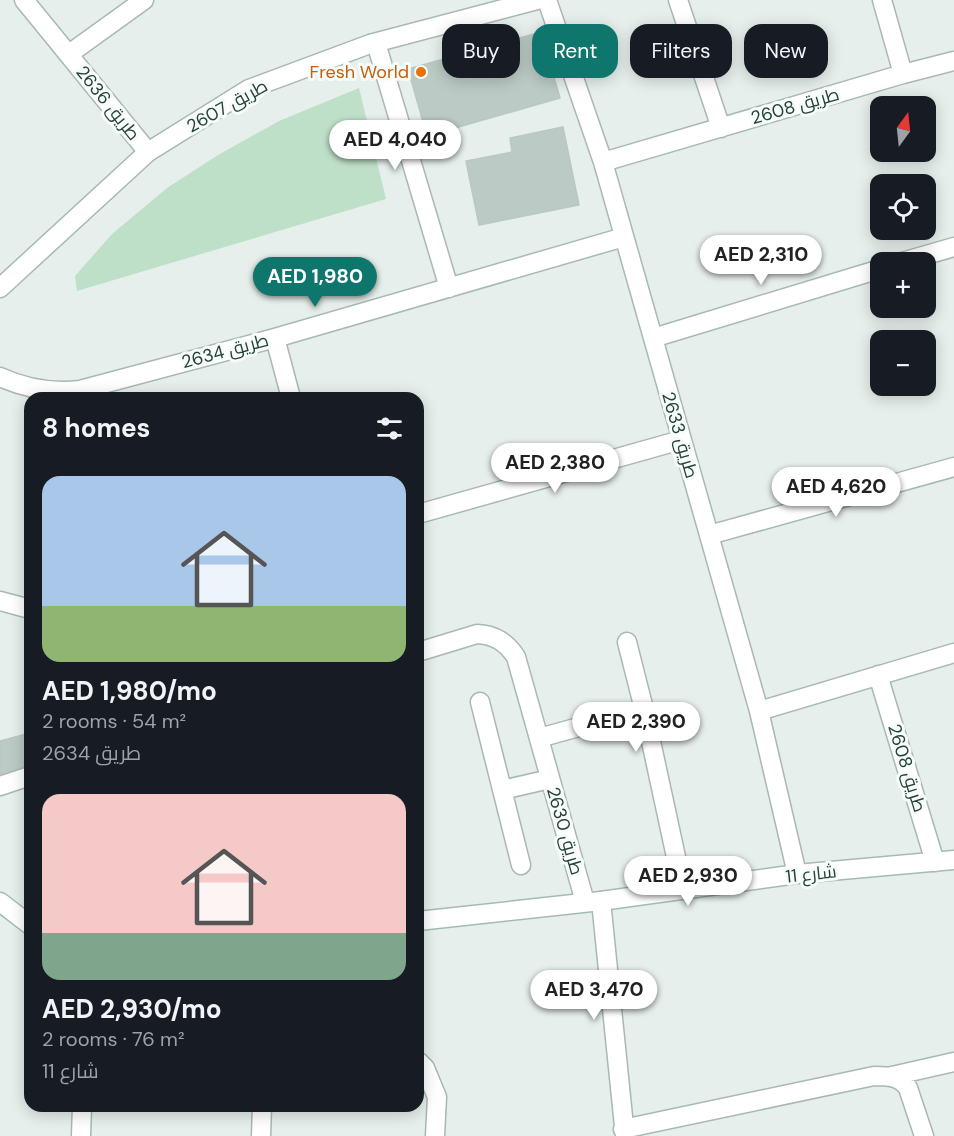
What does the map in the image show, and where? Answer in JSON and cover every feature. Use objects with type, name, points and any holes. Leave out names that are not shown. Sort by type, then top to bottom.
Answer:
[{"type":"street","name":"طريق 2636","points":[[24,0],[148,152]]},
{"type":"street","name":"طريق 2636","points":[[69,54],[144,0]]},
{"type":"street","name":"طريق 2607","points":[[0,288],[148,152],[249,89],[376,43],[537,0]]},
{"type":"street","name":"طريق 2633","points":[[547,0],[603,162],[759,711],[797,874]]},
{"type":"street","points":[[678,0],[721,128]]},
{"type":"street","points":[[882,0],[903,74]]},
{"type":"street","points":[[376,43],[449,288]]},
{"type":"street","name":"طريق 2608","points":[[603,162],[954,61]]},
{"type":"street","name":"طريق 2634","points":[[0,378],[33,389],[64,392],[80,390],[274,338],[624,237]]},
{"type":"street","points":[[936,252],[954,247]]},
{"type":"street","points":[[652,338],[870,272]]},
{"type":"street","points":[[274,338],[289,392]]},
{"type":"street","points":[[424,512],[681,440]]},
{"type":"street","points":[[709,535],[954,467]]},
{"type":"street","points":[[0,601],[24,607]]},
{"type":"street","name":"طريق 2630","points":[[424,650],[477,634],[487,634],[504,642],[516,657],[550,779],[593,902],[624,1132]]},
{"type":"street","points":[[627,642],[676,857]]},
{"type":"street","points":[[759,711],[954,653]]},
{"type":"street","name":"طريق 2608","points":[[878,675],[935,862]]},
{"type":"street","points":[[480,702],[521,865]]},
{"type":"street","points":[[539,738],[644,709]]},
{"type":"street","points":[[0,786],[24,778]]},
{"type":"street","points":[[502,790],[550,779]]},
{"type":"street","name":"شارع 11","points":[[424,920],[593,902],[797,874],[954,860]]},
{"type":"street","points":[[0,902],[24,920]]},
{"type":"street","points":[[0,917],[24,923]]},
{"type":"street","points":[[624,1132],[874,1076],[892,1076],[954,1062]]},
{"type":"street","points":[[424,1067],[436,1097],[435,1136]]},
{"type":"street","points":[[892,1076],[904,1082],[908,1088],[924,1136]]},
{"type":"street","points":[[81,1136],[82,1112]]},
{"type":"street","points":[[261,1136],[262,1112]]},
{"type":"green space","points":[[359,88],[386,199],[77,291],[75,276],[112,234],[167,188],[218,155],[279,121]]},
{"type":"building","points":[[532,35],[532,78],[554,78],[560,98],[427,136],[408,69],[442,60],[442,78],[520,78],[520,38]]},
{"type":"building","points":[[563,127],[579,205],[479,225],[466,161],[512,152],[510,138]]},
{"type":"building","points":[[24,735],[24,772],[0,778],[0,741]]},
{"type":"place","name":"Fresh World","points":[[421,72]]}]
